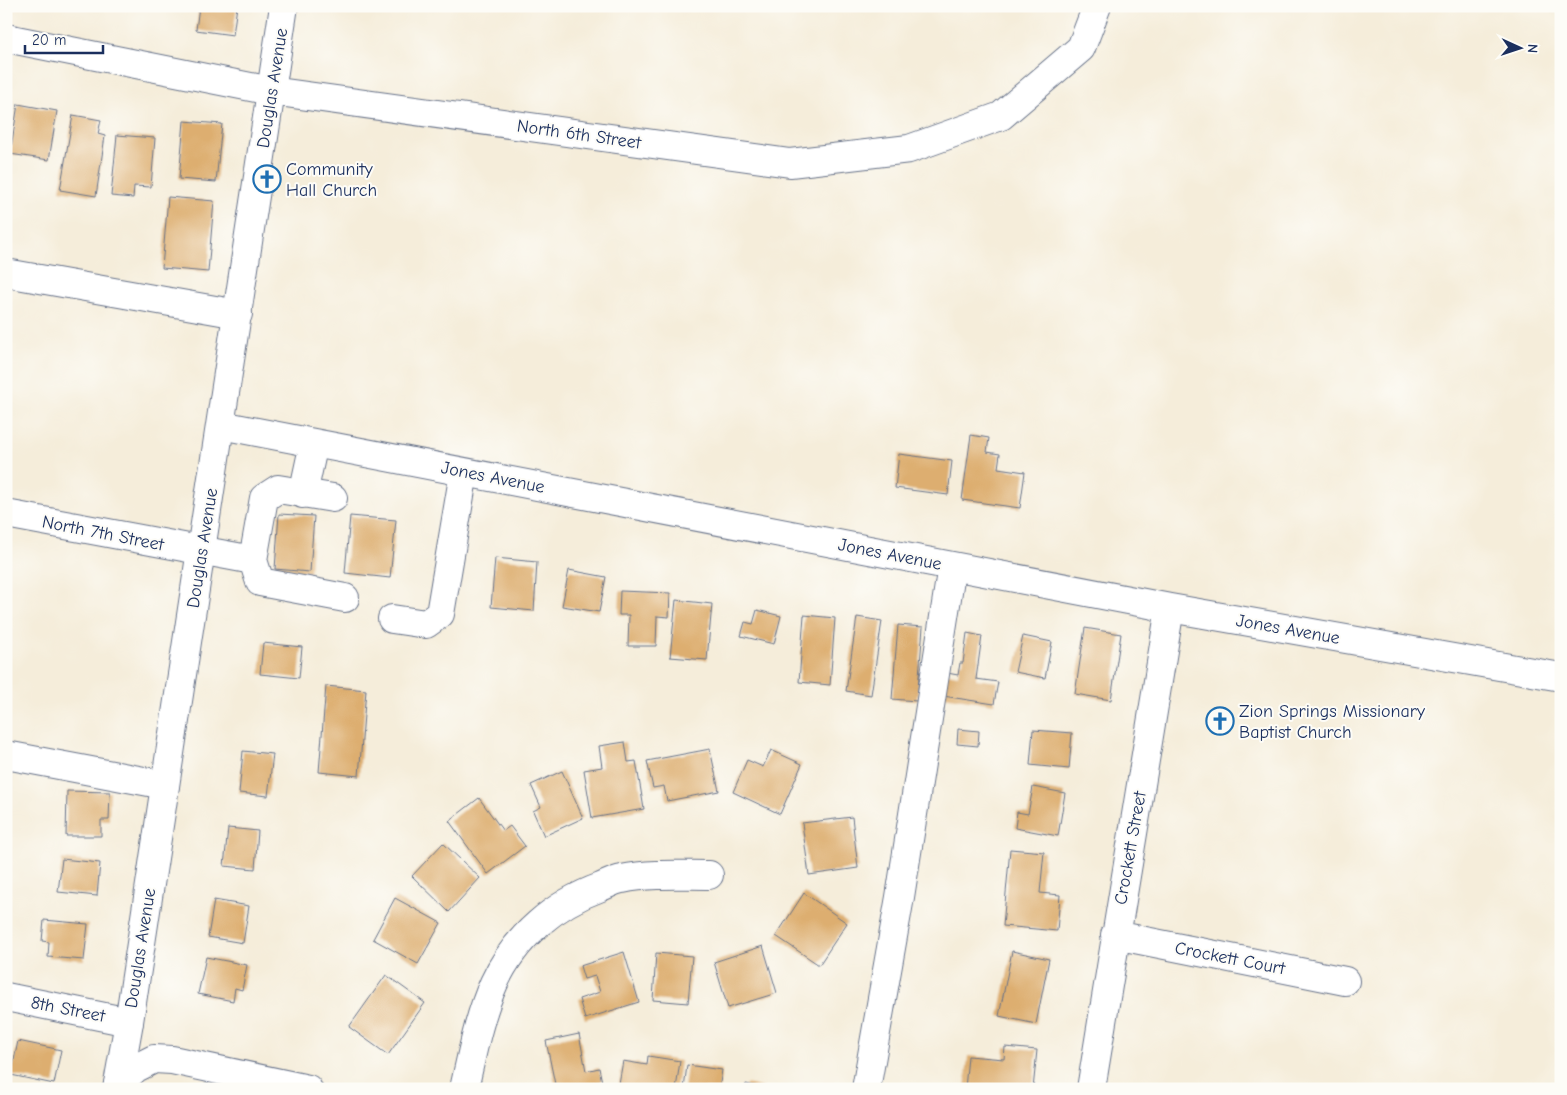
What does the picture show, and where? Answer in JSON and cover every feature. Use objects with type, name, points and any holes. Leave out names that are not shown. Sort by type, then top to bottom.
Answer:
[{"type":"street","name":"Douglas Avenue","points":[[119,1087],[284,6]]},
{"type":"street","name":"North 6th Street","points":[[6,38],[271,91],[790,163],[909,149],[1001,116],[1081,48],[1097,6]]},
{"type":"street","points":[[6,273],[238,314]]},
{"type":"street","name":"Jones Avenue","points":[[221,425],[1170,608],[1561,677]]},
{"type":"street","points":[[303,494],[314,443]]},
{"type":"street","points":[[392,619],[426,624],[440,614],[464,472]]},
{"type":"street","points":[[333,498],[278,490],[264,498],[253,560],[260,582],[345,598]]},
{"type":"street","name":"North 7th Street","points":[[6,514],[201,552],[253,560]]},
{"type":"street","points":[[866,1089],[900,897],[952,566]]},
{"type":"street","name":"Crockett Street","points":[[1091,1089],[1170,608]]},
{"type":"street","points":[[6,755],[166,785]]},
{"type":"street","points":[[464,1089],[480,1024],[494,982],[514,950],[528,933],[565,903],[586,892],[622,879],[669,874],[709,875]]},
{"type":"street","name":"Crockett Court","points":[[1115,935],[1345,981]]},
{"type":"street","name":"8th Street","points":[[6,997],[129,1022]]},
{"type":"street","points":[[119,1087],[136,1068],[154,1059],[172,1060],[308,1089]]},
{"type":"building","points":[[199,6],[237,6],[233,35],[196,30]]},
{"type":"building","points":[[18,104],[57,111],[49,160],[10,154]]},
{"type":"building","points":[[73,115],[101,120],[98,134],[105,136],[96,196],[60,190]]},
{"type":"building","points":[[184,121],[222,124],[216,182],[179,179]]},
{"type":"building","points":[[117,135],[155,138],[151,187],[134,186],[133,198],[111,196]]},
{"type":"building","points":[[168,197],[214,201],[208,272],[162,268]]},
{"type":"building","points":[[971,435],[989,438],[987,452],[1000,454],[998,468],[1025,472],[1020,508],[962,500]]},
{"type":"building","points":[[899,454],[952,461],[948,495],[895,488]]},
{"type":"building","points":[[279,514],[314,516],[310,572],[275,569]]},
{"type":"building","points":[[350,516],[396,520],[390,578],[345,573]]},
{"type":"building","points":[[495,558],[537,562],[534,611],[491,607]]},
{"type":"building","points":[[569,570],[606,577],[599,612],[562,606]]},
{"type":"building","points":[[620,591],[670,593],[669,617],[657,616],[656,646],[628,646],[629,615],[619,615]]},
{"type":"building","points":[[676,600],[712,604],[707,660],[670,657]]},
{"type":"building","points":[[757,610],[781,616],[774,644],[741,636],[745,622],[753,624]]},
{"type":"building","points":[[804,615],[835,618],[830,685],[799,682]]},
{"type":"building","points":[[857,617],[882,621],[871,695],[846,691]]},
{"type":"building","points":[[898,625],[923,627],[917,701],[892,699]]},
{"type":"building","points":[[1085,628],[1121,634],[1111,700],[1075,694]]},
{"type":"building","points":[[967,633],[982,636],[976,679],[998,682],[994,704],[943,696],[947,673],[958,675],[960,663],[963,663]]},
{"type":"building","points":[[1023,636],[1052,642],[1045,678],[1015,672]]},
{"type":"building","points":[[263,643],[302,647],[299,678],[260,674]]},
{"type":"building","points":[[326,686],[366,690],[359,776],[319,772]]},
{"type":"building","points":[[958,729],[979,731],[978,746],[957,744]]},
{"type":"building","points":[[1033,730],[1072,733],[1069,769],[1030,765]]},
{"type":"building","points":[[625,742],[628,762],[636,761],[644,809],[592,818],[584,770],[602,767],[599,746]]},
{"type":"building","points":[[710,749],[719,791],[667,801],[664,786],[653,788],[647,761]]},
{"type":"building","points":[[771,750],[802,764],[780,814],[733,792],[747,760],[763,767]]},
{"type":"building","points":[[243,751],[273,754],[268,796],[239,793]]},
{"type":"building","points":[[562,771],[583,818],[544,836],[533,811],[541,807],[531,785]]},
{"type":"building","points":[[1033,787],[1065,793],[1058,836],[1015,828],[1017,812],[1028,814]]},
{"type":"building","points":[[67,791],[110,792],[109,820],[101,820],[101,836],[66,836]]},
{"type":"building","points":[[479,798],[503,831],[510,826],[525,846],[488,874],[449,821]]},
{"type":"building","points":[[852,817],[858,868],[809,875],[802,823]]},
{"type":"building","points":[[228,828],[258,831],[255,869],[224,866]]},
{"type":"building","points":[[443,843],[480,878],[449,912],[412,876]]},
{"type":"building","points":[[1010,849],[1044,852],[1040,893],[1060,895],[1057,931],[1003,926]]},
{"type":"building","points":[[62,859],[100,863],[97,896],[58,892]]},
{"type":"building","points":[[804,893],[847,923],[819,965],[776,936]]},
{"type":"building","points":[[395,898],[441,923],[418,964],[373,939]]},
{"type":"building","points":[[214,900],[249,906],[243,943],[208,937]]},
{"type":"building","points":[[44,920],[88,924],[84,960],[48,957],[49,942],[42,941]]},
{"type":"building","points":[[763,946],[777,993],[728,1008],[714,962]]},
{"type":"building","points":[[1012,951],[1049,959],[1036,1024],[999,1016]]},
{"type":"building","points":[[624,952],[639,1002],[585,1019],[579,999],[600,992],[595,976],[584,979],[580,966]]},
{"type":"building","points":[[656,953],[692,956],[688,1003],[653,1000]]},
{"type":"building","points":[[206,957],[247,965],[242,990],[235,988],[233,1001],[198,994]]},
{"type":"building","points":[[386,975],[425,1003],[388,1055],[349,1027]]},
{"type":"building","points":[[579,1034],[586,1071],[599,1068],[602,1082],[568,1089],[556,1089],[546,1041]]},
{"type":"building","points":[[18,1041],[61,1050],[54,1084],[11,1075]]},
{"type":"building","points":[[1005,1047],[1037,1050],[1033,1089],[965,1089],[968,1056],[1004,1059]]},
{"type":"building","points":[[648,1056],[680,1061],[676,1089],[618,1089],[623,1061],[647,1065]]},
{"type":"building","points":[[687,1065],[722,1070],[719,1089],[684,1089]]},
{"type":"building","points":[[746,1084],[763,1088],[763,1089],[745,1089]]},
{"type":"place","name":"Community Hall Church","points":[[267,179]]},
{"type":"place","name":"Zion Springs Missionary Baptist Church","points":[[1220,721]]}]
